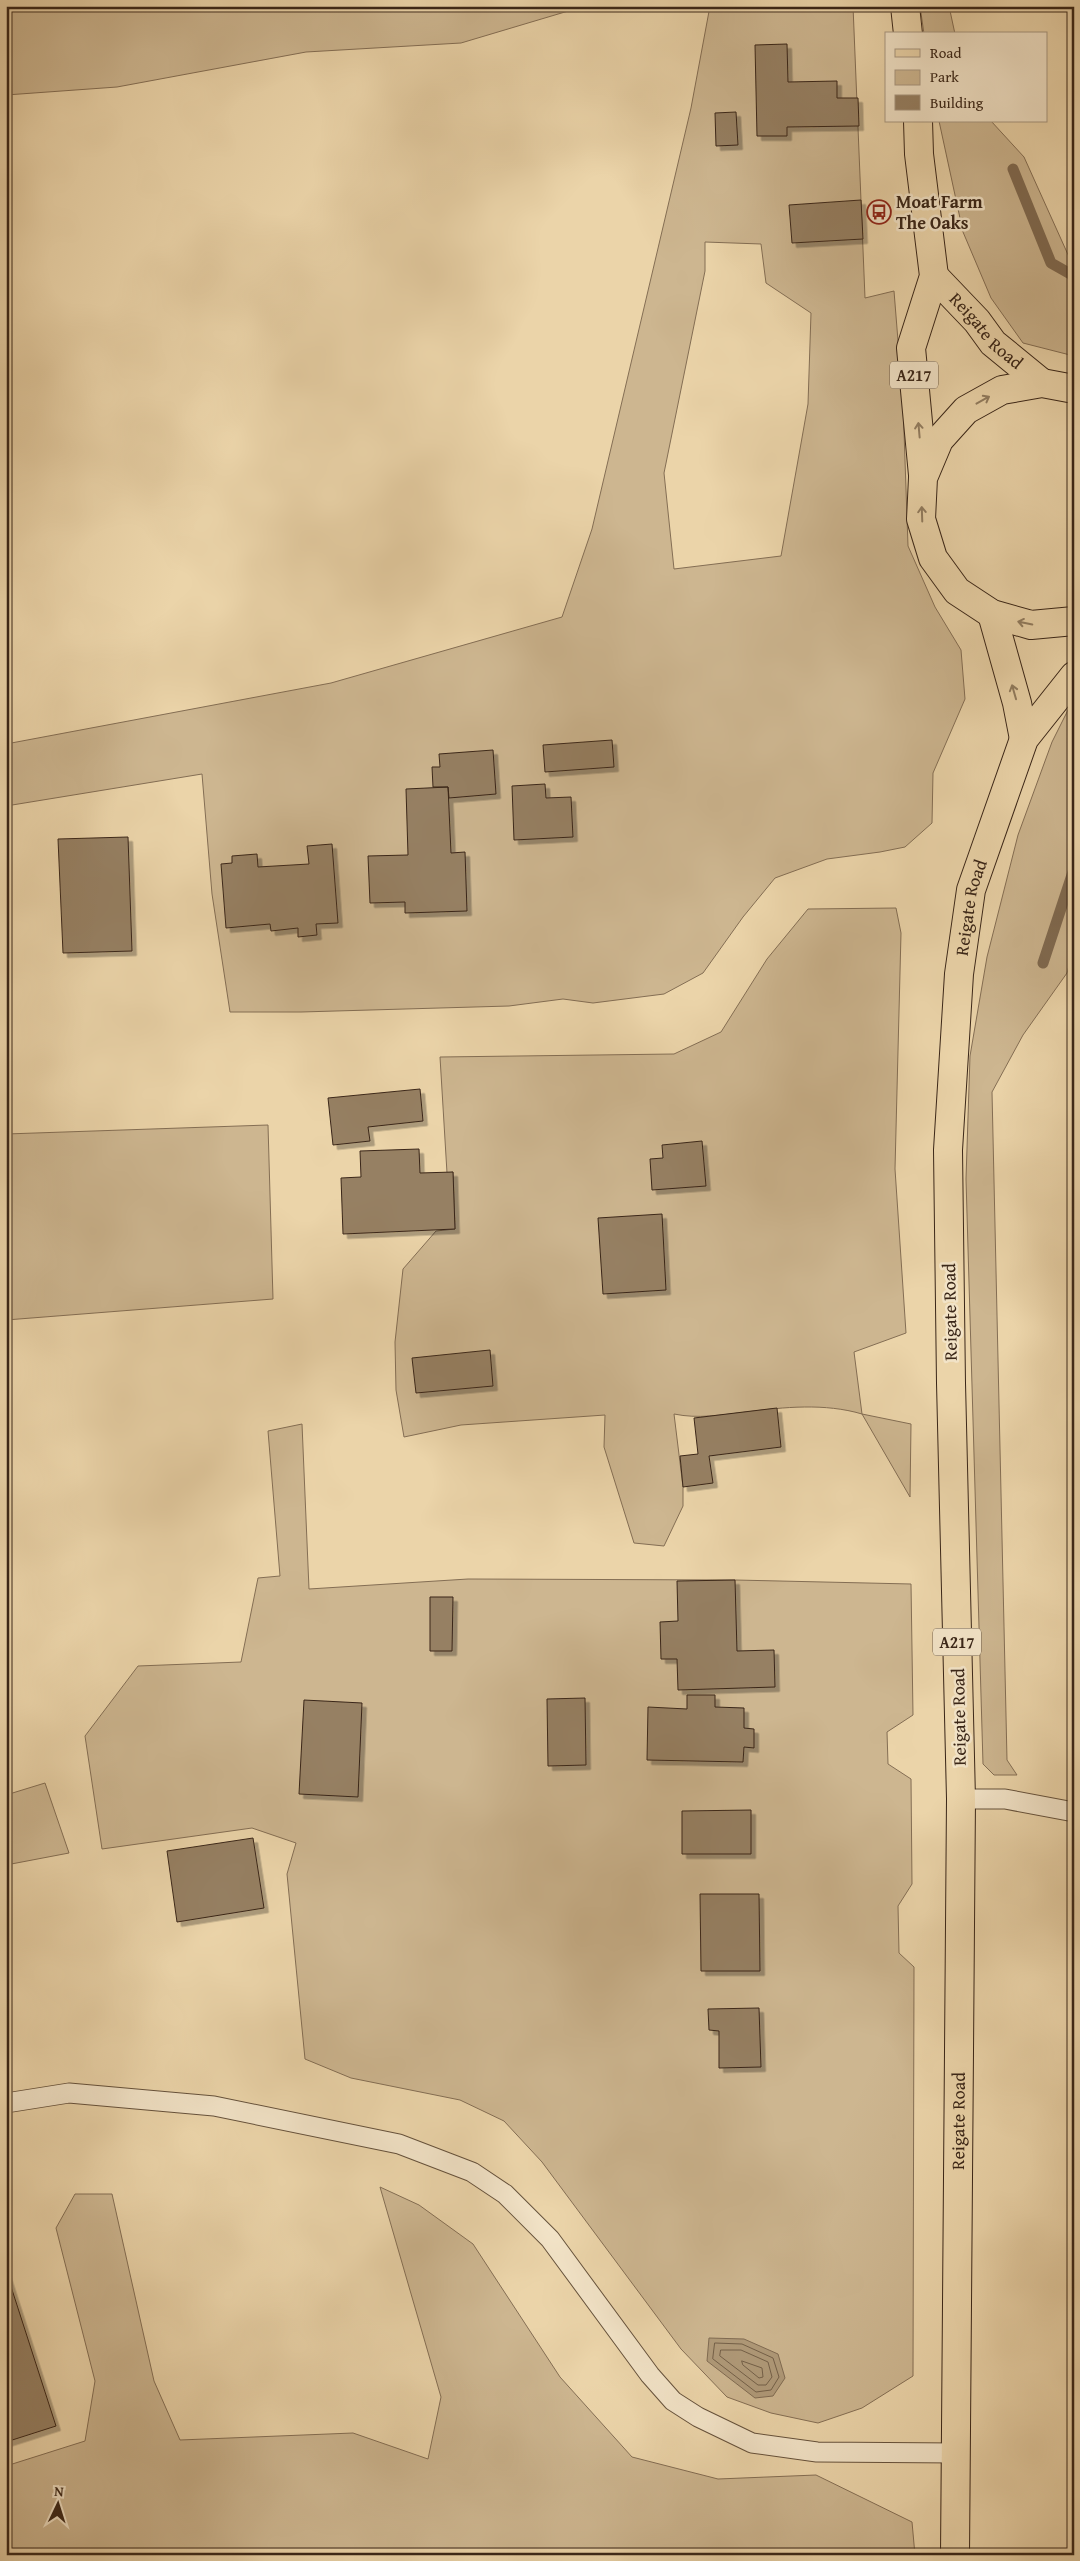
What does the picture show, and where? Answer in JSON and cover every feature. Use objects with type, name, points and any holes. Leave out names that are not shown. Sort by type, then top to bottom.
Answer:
[{"type":"main road","points":[[905,6],[908,32]]},
{"type":"main road","name":"Reigate Road","points":[[918,122],[919,154],[934,276],[911,348],[923,478]]},
{"type":"main road","name":"Reigate Road","points":[[934,276],[977,321],[993,343],[1042,383]]},
{"type":"main road","points":[[1074,389],[1042,383],[1002,390],[966,410],[939,440],[923,478],[922,519],[933,558],[957,591],[992,614],[1031,625],[1074,621]]},
{"type":"main road","name":"Reigate Road","points":[[992,614],[1018,703],[1024,739]]},
{"type":"main road","name":"Reigate Road","points":[[956,2555],[960,1799],[951,1383],[949,1169],[954,1047],[959,974],[971,890],[1024,739],[1074,676]]},
{"type":"lane","points":[[960,1799],[1005,1799],[1074,1812]]},
{"type":"lane","points":[[6,2104],[69,2093],[214,2106],[399,2144],[472,2172],[505,2194],[550,2239],[650,2375],[673,2401],[706,2422],[752,2443],[808,2451],[956,2452]]},
{"type":"green space","points":[[6,6],[585,6],[461,43],[306,52],[117,87],[6,95]]},
{"type":"green space","points":[[710,6],[853,6],[865,298],[894,291],[903,403],[908,546],[935,607],[961,650],[965,699],[933,773],[932,823],[905,847],[827,859],[775,878],[743,917],[703,973],[664,994],[593,1003],[563,999],[509,1006],[301,1012],[230,1012],[212,894],[202,774],[6,806],[6,744],[331,683],[562,617],[592,529],[691,108]],"holes":[[[705,242],[761,244],[766,283],[811,313],[808,404],[781,556],[674,569],[664,473],[705,271]]]},
{"type":"green space","points":[[920,6],[949,6],[955,32],[924,32]]},
{"type":"green space","points":[[939,122],[992,122],[1024,157],[1070,259],[1074,262],[1074,356],[1023,343],[991,298],[963,232]]},
{"type":"green space","points":[[1074,698],[1074,948],[1067,973],[1023,1035],[992,1092],[1007,1760],[1017,1775],[994,1775],[983,1764],[966,1179],[970,1056],[987,957],[1018,835],[1052,742]]},
{"type":"green space","points":[[896,908],[901,933],[895,1169],[906,1333],[854,1352],[862,1414],[834,1408],[804,1407],[710,1416],[674,1414],[683,1487],[683,1506],[664,1546],[634,1543],[604,1447],[605,1415],[461,1425],[404,1437],[396,1390],[395,1342],[403,1269],[436,1231],[455,1229],[453,1172],[447,1173],[440,1057],[674,1054],[721,1032],[767,959],[808,909]]},
{"type":"green space","points":[[268,1125],[273,1299],[6,1320],[6,1134]]},
{"type":"green space","points":[[862,1414],[911,1424],[910,1497]]},
{"type":"green space","points":[[302,1424],[309,1589],[468,1579],[735,1580],[911,1584],[913,1715],[887,1732],[888,1764],[911,1779],[912,1884],[898,1906],[899,1953],[914,1967],[913,2376],[862,2408],[818,2423],[771,2413],[727,2397],[681,2349],[542,2162],[504,2121],[460,2100],[351,2078],[305,2059],[287,1874],[296,1843],[252,1828],[102,1849],[85,1736],[138,1666],[241,1662],[258,1578],[280,1576],[268,1431]]},
{"type":"green space","points":[[45,1783],[69,1853],[6,1865],[6,1795]]},
{"type":"green space","points":[[380,2187],[419,2205],[473,2244],[560,2377],[632,2457],[718,2479],[816,2475],[912,2522],[915,2555],[6,2555],[6,2466],[85,2441],[95,2381],[56,2228],[75,2194],[112,2194],[154,2381],[180,2440],[353,2433],[428,2459],[441,2397]]},
{"type":"water","points":[[709,2338],[744,2339],[778,2354],[785,2378],[773,2396],[755,2398],[707,2361]]},
{"type":"building","points":[[787,44],[788,82],[837,81],[837,98],[858,98],[859,126],[787,127],[787,136],[757,136],[755,45]]},
{"type":"building","points":[[736,112],[738,145],[716,146],[715,113]]},
{"type":"building","points":[[861,200],[863,239],[792,243],[789,205]]},
{"type":"building","points":[[612,740],[614,767],[545,772],[543,745]]},
{"type":"building","points":[[493,750],[496,794],[449,798],[448,787],[433,787],[432,767],[440,767],[439,754]]},
{"type":"building","points":[[545,784],[546,798],[571,797],[573,837],[514,840],[512,786]]},
{"type":"building","points":[[448,787],[451,853],[465,852],[467,911],[405,913],[405,902],[370,903],[368,856],[408,855],[406,789]]},
{"type":"building","points":[[128,837],[132,951],[63,953],[58,839]]},
{"type":"building","points":[[332,844],[338,923],[316,924],[317,935],[298,937],[298,928],[271,931],[270,924],[226,928],[221,864],[232,863],[232,856],[257,854],[258,867],[309,864],[307,846]]},
{"type":"building","points":[[420,1089],[423,1121],[368,1127],[370,1141],[333,1145],[328,1098]]},
{"type":"building","points":[[702,1141],[706,1186],[652,1190],[650,1159],[663,1158],[662,1145]]},
{"type":"building","points":[[419,1149],[420,1173],[453,1172],[455,1229],[343,1234],[341,1178],[361,1177],[360,1151]]},
{"type":"building","points":[[662,1214],[666,1290],[603,1294],[598,1218]]},
{"type":"building","points":[[490,1350],[493,1386],[416,1393],[412,1358]]},
{"type":"building","points":[[777,1408],[781,1447],[709,1456],[713,1483],[683,1487],[680,1456],[698,1454],[694,1418]]},
{"type":"building","points":[[735,1580],[737,1651],[774,1650],[775,1687],[678,1690],[677,1659],[661,1659],[660,1622],[678,1621],[677,1581]]},
{"type":"building","points":[[430,1597],[453,1597],[452,1651],[430,1651]]},
{"type":"building","points":[[687,1695],[715,1695],[715,1707],[744,1708],[744,1728],[754,1729],[754,1748],[744,1747],[743,1762],[647,1760],[648,1707],[687,1709]]},
{"type":"building","points":[[585,1698],[586,1765],[548,1766],[547,1699]]},
{"type":"building","points":[[304,1700],[362,1703],[358,1797],[299,1794]]},
{"type":"building","points":[[751,1810],[751,1854],[682,1854],[682,1811]]},
{"type":"building","points":[[253,1838],[264,1908],[177,1922],[167,1851]]},
{"type":"building","points":[[700,1894],[759,1894],[760,1971],[701,1971]]},
{"type":"building","points":[[759,2008],[761,2067],[719,2068],[719,2031],[709,2030],[708,2009]]},
{"type":"building","points":[[6,2271],[56,2426],[6,2442]]},
{"type":"waterway","points":[[1013,169],[1051,263],[1074,276]]},
{"type":"waterway","points":[[1043,963],[1074,869]]},
{"type":"place","name":"Moat Farm The Oaks","points":[[879,212]]}]
